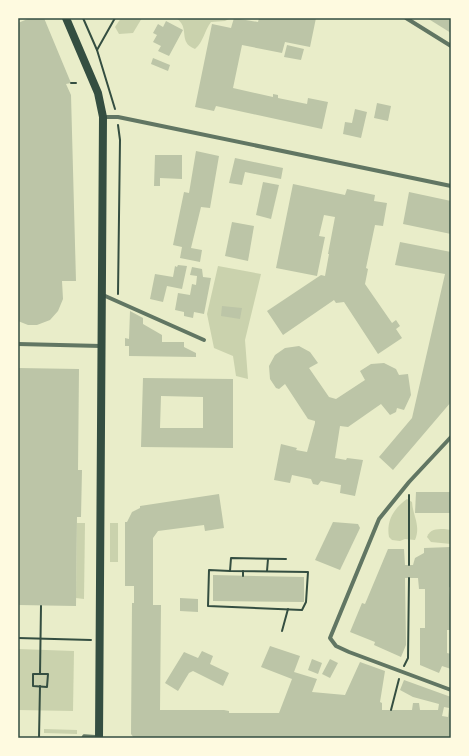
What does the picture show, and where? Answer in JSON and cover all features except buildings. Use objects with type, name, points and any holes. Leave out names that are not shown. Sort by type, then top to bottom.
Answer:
[{"type":"main road","points":[[66,18],[98,93],[103,117],[99,737]]},
{"type":"street","points":[[406,18],[451,46]]},
{"type":"street","points":[[103,117],[118,117],[451,186]]},
{"type":"street","points":[[102,294],[204,340]]},
{"type":"street","points":[[18,344],[101,346]]},
{"type":"street","points":[[451,437],[409,482],[379,519],[330,638],[336,646],[401,673],[451,690]]},
{"type":"street","points":[[83,738],[84,736],[99,737]]},
{"type":"path","points":[[97,50],[115,18]]},
{"type":"path","points":[[71,83],[76,83]]},
{"type":"path","points":[[409,482],[409,565]]},
{"type":"path","points":[[230,571],[231,558],[286,559]]},
{"type":"path","points":[[267,571],[268,559]]},
{"type":"path","points":[[209,570],[243,571],[308,572],[306,602],[302,610],[208,606],[209,570]]},
{"type":"path","points":[[243,571],[243,576]]},
{"type":"path","points":[[280,576],[281,572]]},
{"type":"path","points":[[391,710],[401,673],[408,658],[409,578]]},
{"type":"path","points":[[40,674],[41,606]]},
{"type":"path","points":[[282,630],[288,609]]},
{"type":"path","points":[[18,638],[100,640]]},
{"type":"path","points":[[33,674],[40,674],[48,674],[47,686],[33,686],[33,674]]},
{"type":"path","points":[[39,738],[40,686]]},
{"type":"green space","points":[[121,18],[142,18],[133,33],[119,34],[115,27]]},
{"type":"green space","points":[[176,18],[231,18],[225,21],[211,22],[200,43],[195,49],[187,43],[183,26]]},
{"type":"green space","points":[[218,266],[261,274],[245,340],[248,379],[236,376],[233,356],[214,348],[207,314]]},
{"type":"green space","points":[[407,499],[412,502],[417,535],[415,540],[392,540],[389,537],[388,531],[390,520],[398,506]]},
{"type":"green space","points":[[77,523],[85,523],[84,599],[76,598]]},
{"type":"green space","points":[[110,523],[118,523],[118,562],[110,562]]},
{"type":"green space","points":[[436,529],[451,530],[451,544],[431,542],[427,537],[428,534]]},
{"type":"green space","points":[[18,649],[74,651],[73,711],[18,710]]},
{"type":"green space","points":[[44,729],[77,730],[77,734],[44,733]]}]
